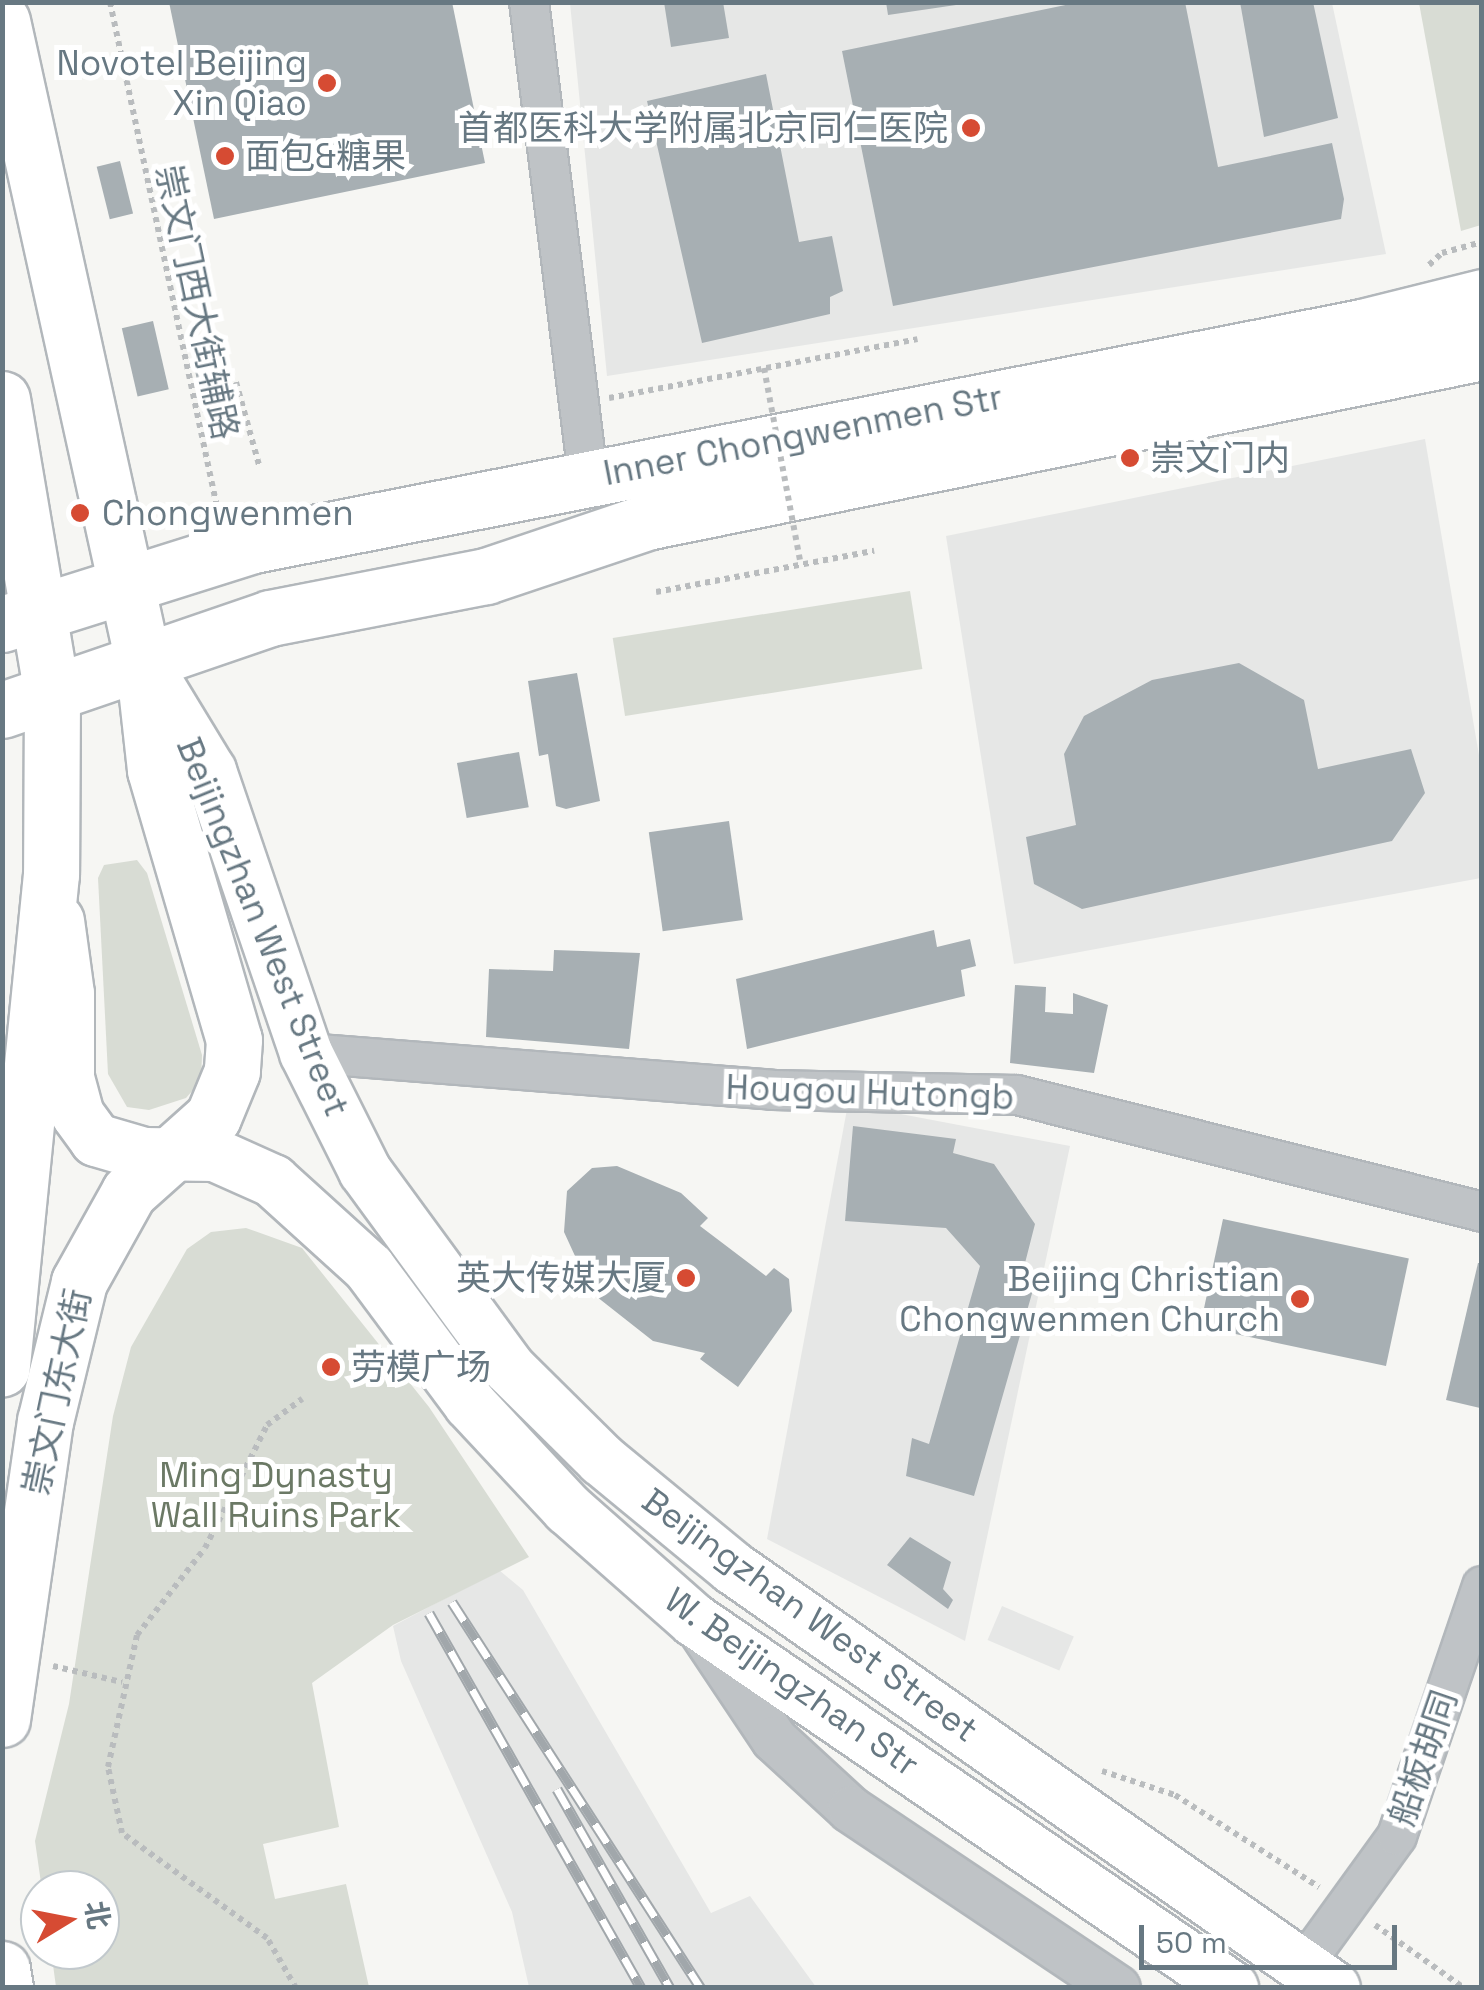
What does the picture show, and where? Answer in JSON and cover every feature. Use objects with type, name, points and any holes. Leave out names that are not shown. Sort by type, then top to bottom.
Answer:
[{"type":"main road","points":[[2,21],[143,662]]},
{"type":"main road","name":"Inner Chongwenmen Str","points":[[22,618],[231,551],[588,476],[1362,327],[1482,296]]},
{"type":"main road","name":"Inner Chongwenmen Str","points":[[28,703],[270,618],[486,576],[646,522],[1482,352]]},
{"type":"main road","points":[[2,399],[28,703],[51,874],[2,1368]]},
{"type":"main road","name":"Beijingzhan West Street","points":[[143,662],[210,771],[306,1053],[365,1171],[446,1288],[509,1368],[602,1460],[733,1568],[1318,1977]]},
{"type":"main road","name":"Beijingzhan West Street","points":[[143,662],[158,780],[234,1040],[232,1072],[212,1117],[169,1154]]},
{"type":"main road","name":"W. Beijingzhan Str","points":[[51,874],[68,994],[68,1078],[78,1115],[96,1140],[144,1154],[214,1155],[273,1181],[369,1268],[470,1404],[568,1509],[694,1620],[1232,1988]]},
{"type":"main road","name":"崇文门东大街","points":[[2,1719],[45,1421],[78,1282],[120,1204],[169,1154]]},
{"type":"main road","points":[[2,1969],[5,1988]]},
{"type":"street","points":[[529,2],[588,476]]},
{"type":"street","name":"Hougou Hutongb","points":[[306,1053],[773,1090],[1017,1095],[1482,1212]]},
{"type":"street","name":"船板胡同","points":[[1318,1977],[1348,1905],[1397,1836],[1482,1586]]},
{"type":"street","points":[[694,1620],[774,1739],[850,1809],[1117,1988]]},
{"type":"path","name":"崇文门西大街辅路","points":[[110,2],[209,486],[231,551]]},
{"type":"path","points":[[684,384],[918,339]]},
{"type":"path","points":[[764,368],[801,565]]},
{"type":"path","points":[[236,382],[259,464]]},
{"type":"path","points":[[656,592],[874,551]]},
{"type":"path","points":[[296,1988],[267,1938],[122,1833],[108,1767],[122,1682],[137,1635],[205,1548],[267,1424],[302,1399]]},
{"type":"path","points":[[13,1656],[122,1682]]},
{"type":"path","points":[[1083,1765],[1175,1795],[1348,1905],[1464,1988]]},
{"type":"shaded area","name":"首都医科大学附属北京同仁医院","points":[[570,3],[1332,3],[1386,254],[607,376]]},
{"type":"shaded area","points":[[1425,439],[1481,767],[1481,878],[1014,964],[946,536]]},
{"type":"shaded area","points":[[848,1104],[1070,1146],[965,1641],[767,1539]]},
{"type":"shaded area","points":[[499,1570],[523,1590],[711,1913],[750,1896],[816,1987],[529,1987],[512,1912],[401,1661],[393,1626]]},
{"type":"shaded area","points":[[1002,1606],[1074,1636],[1059,1671],[988,1640]]},
{"type":"green space","points":[[1419,3],[1481,3],[1481,225],[1461,231]]},
{"type":"green space","points":[[910,591],[922,669],[625,716],[613,638]]},
{"type":"green space","points":[[137,860],[147,873],[202,1055],[201,1081],[186,1098],[149,1110],[127,1107],[108,1074],[98,878],[104,865]]},
{"type":"green space","name":"Ming Dynasty Wall Ruins Park","points":[[246,1228],[302,1248],[429,1407],[529,1557],[393,1625],[312,1683],[339,1827],[263,1844],[275,1899],[346,1884],[369,1987],[56,1987],[54,1970],[120,1970],[120,1870],[39,1870],[35,1841],[69,1704],[113,1416],[131,1347],[187,1249],[211,1232]]},
{"type":"building","name":"Novotel Beijing Xin Qiao","points":[[169,2],[452,2],[485,163],[214,219]]},
{"type":"building","points":[[664,2],[723,2],[729,38],[671,47]]},
{"type":"building","points":[[886,2],[955,2],[956,5],[888,15]]},
{"type":"building","points":[[1080,2],[1185,2],[1218,167],[1332,143],[1344,199],[1341,219],[893,306],[842,51]]},
{"type":"building","points":[[1240,2],[1313,2],[1338,118],[1264,137]]},
{"type":"building","points":[[766,74],[799,242],[832,236],[843,291],[830,297],[830,314],[702,343],[647,101]]},
{"type":"building","points":[[120,161],[133,213],[110,219],[97,167]]},
{"type":"building","points":[[153,321],[169,389],[138,396],[122,328]]},
{"type":"building","points":[[218,362],[226,408],[203,412],[194,366]]},
{"type":"building","points":[[1239,663],[1304,700],[1318,769],[1411,749],[1425,793],[1392,841],[1082,909],[1034,884],[1026,837],[1076,825],[1064,754],[1084,716],[1152,680]]},
{"type":"building","points":[[577,673],[600,801],[566,809],[556,806],[548,754],[539,756],[528,681]]},
{"type":"building","points":[[519,752],[529,807],[467,818],[457,763]]},
{"type":"building","points":[[729,821],[743,920],[663,931],[649,832]]},
{"type":"building","points":[[934,930],[937,947],[970,939],[976,966],[961,970],[965,996],[747,1049],[736,979]]},
{"type":"building","points":[[554,950],[640,953],[629,1049],[486,1037],[489,969],[553,971]]},
{"type":"building","points":[[1015,985],[1046,987],[1045,1012],[1073,1014],[1073,993],[1108,1005],[1094,1073],[1010,1063]]},
{"type":"building","points":[[853,1126],[956,1139],[953,1153],[994,1164],[1035,1224],[1024,1267],[1037,1276],[974,1496],[906,1476],[912,1438],[929,1444],[980,1266],[946,1228],[845,1221]]},
{"type":"building","name":"英大传媒大厦","points":[[617,1166],[681,1193],[708,1218],[700,1226],[766,1276],[774,1268],[789,1279],[792,1311],[738,1387],[700,1359],[705,1353],[653,1341],[592,1293],[564,1232],[567,1191],[592,1168]]},
{"type":"building","name":"Beijing Christian Chongwenmen Church","points":[[1223,1219],[1409,1259],[1386,1366],[1200,1327]]},
{"type":"building","points":[[1478,1263],[1482,1263],[1480,1408],[1446,1400]]},
{"type":"building","points":[[910,1537],[951,1562],[943,1589],[953,1600],[948,1609],[887,1565]]},
{"type":"railway","points":[[452,1602],[701,1988]]},
{"type":"railway","points":[[429,1613],[641,1988]]},
{"type":"railway","points":[[557,1789],[670,1988]]},
{"type":"place","name":"Novotel Beijing Xin Qiao","points":[[327,83]]},
{"type":"place","name":"首都医科大学附属北京同仁医院","points":[[971,128]]},
{"type":"place","name":"面包&糖果","points":[[225,156]]},
{"type":"place","name":"崇文门内","points":[[1130,458]]},
{"type":"place","name":"Chongwenmen","points":[[80,513]]},
{"type":"place","name":"英大传媒大厦","points":[[686,1278]]},
{"type":"place","name":"Beijing Christian Chongwenmen Church","points":[[1300,1299]]},
{"type":"place","name":"劳模广场","points":[[331,1367]]}]
